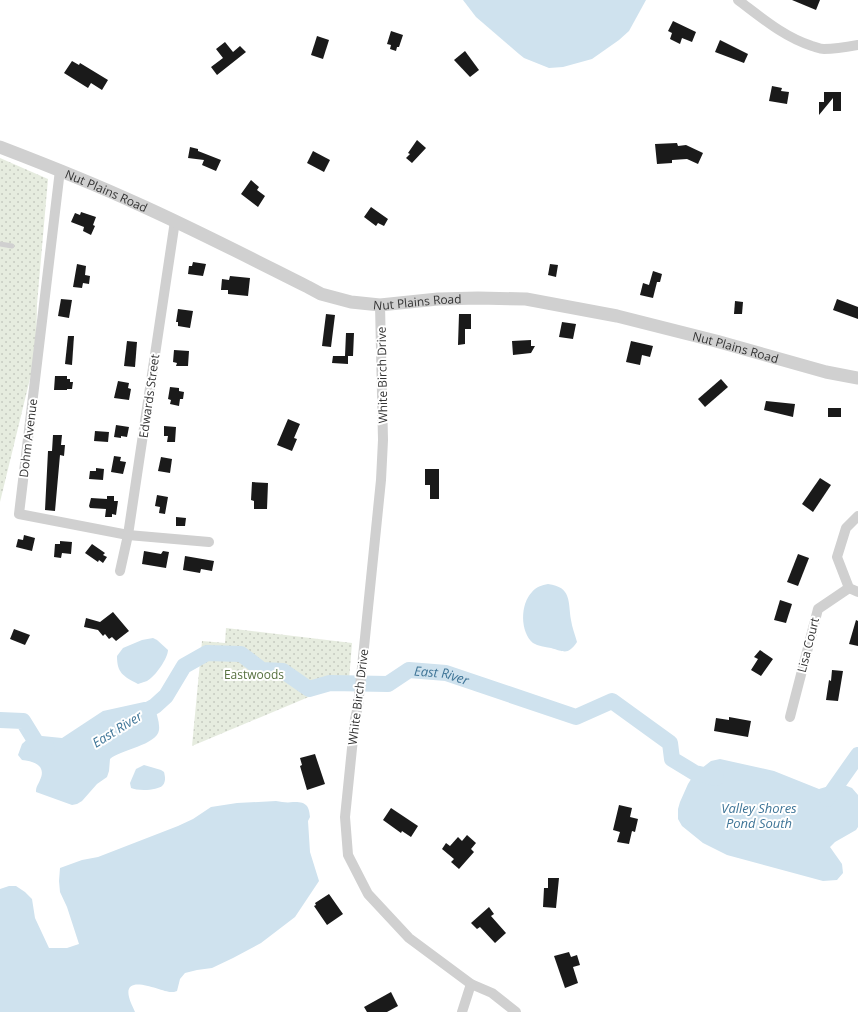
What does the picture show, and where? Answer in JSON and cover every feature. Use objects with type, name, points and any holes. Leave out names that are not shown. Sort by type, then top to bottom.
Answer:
[{"type":"street","points":[[738,0],[775,28],[794,39],[807,44],[822,49],[858,45]]},
{"type":"street","name":"Nut Plains Road","points":[[0,147],[60,170],[175,221],[322,294],[351,302],[380,305],[438,299],[526,299],[617,316],[716,341],[826,372],[858,378]]},
{"type":"street","name":"Dohm Avenue","points":[[60,170],[19,514],[128,535],[209,542]]},
{"type":"street","name":"Edwards Street","points":[[120,571],[128,535],[175,221]]},
{"type":"street","name":"White Birch Drive","points":[[380,305],[383,440],[381,480],[345,817],[348,855],[368,894],[408,938],[472,984],[492,993],[516,1012]]},
{"type":"street","points":[[853,590],[837,557],[846,528],[858,516]]},
{"type":"street","name":"Lisa Court","points":[[790,717],[818,609],[853,590]]},
{"type":"street","points":[[462,1012],[472,984]]},
{"type":"lane","points":[[0,244],[12,246]]},
{"type":"green space","points":[[0,158],[48,179],[37,304],[36,354],[0,502]]},
{"type":"green space","name":"Eastwoods","points":[[226,628],[352,643],[349,680],[192,746],[202,641],[225,643]]},
{"type":"water","points":[[463,0],[646,0],[629,31],[592,59],[563,67],[549,68],[524,58],[476,17]]},
{"type":"water","points":[[548,584],[561,588],[565,592],[569,601],[571,623],[577,642],[569,651],[563,651],[535,644],[526,632],[523,618],[525,603],[535,589]]},
{"type":"water","points":[[153,638],[168,650],[163,662],[154,676],[147,681],[138,684],[128,679],[122,673],[118,666],[117,656],[123,648],[142,640]]},
{"type":"water","points":[[150,702],[155,706],[159,727],[157,735],[152,740],[110,759],[107,777],[97,784],[82,801],[72,805],[36,792],[42,771],[38,765],[30,761],[22,760],[18,755],[22,744],[32,735],[62,738],[103,711]]},
{"type":"water","name":"Valley Shores Pond South","points":[[720,759],[774,771],[819,789],[839,783],[852,788],[858,795],[858,827],[856,830],[835,842],[830,847],[842,864],[843,873],[837,880],[823,881],[727,855],[703,843],[682,826],[678,819],[678,809],[688,784],[695,773],[711,761]]},
{"type":"water","points":[[144,765],[164,772],[165,780],[163,785],[147,790],[131,788],[130,783],[136,769]]},
{"type":"water","points":[[276,801],[303,803],[309,809],[310,817],[308,821],[310,852],[319,881],[295,917],[261,943],[212,968],[185,973],[180,979],[176,992],[137,984],[132,986],[129,990],[129,997],[135,1012],[0,1012],[0,889],[9,886],[16,886],[25,892],[32,899],[35,918],[49,948],[67,948],[79,944],[67,907],[60,892],[60,868],[82,860],[98,857],[178,826],[193,819],[211,807],[237,803]]},
{"type":"building","points":[[792,0],[820,0],[816,10]]},
{"type":"building","points":[[673,21],[696,32],[692,42],[682,38],[680,44],[670,39],[672,33],[668,31]]},
{"type":"building","points":[[391,31],[403,35],[396,51],[390,49],[391,45],[387,44]]},
{"type":"building","points":[[317,36],[329,40],[323,59],[311,55]]},
{"type":"building","points":[[720,40],[748,54],[744,63],[715,52]]},
{"type":"building","points":[[225,42],[233,52],[240,46],[246,52],[217,75],[211,67],[223,58],[216,49]]},
{"type":"building","points":[[465,51],[479,70],[470,77],[454,60]]},
{"type":"building","points":[[72,61],[79,65],[80,63],[108,80],[102,90],[91,83],[88,88],[64,73]]},
{"type":"building","points":[[772,86],[782,88],[781,91],[789,92],[787,104],[769,101]]},
{"type":"building","points":[[824,92],[841,92],[841,111],[833,111],[833,98],[819,115],[819,102],[824,102]]},
{"type":"building","points":[[417,140],[426,148],[412,163],[406,158],[410,154],[408,153]]},
{"type":"building","points":[[677,143],[678,146],[686,145],[703,153],[698,164],[687,159],[672,160],[672,163],[657,164],[655,144]]},
{"type":"building","points":[[190,147],[198,149],[198,151],[221,160],[216,171],[202,165],[204,160],[188,158]]},
{"type":"building","points":[[313,151],[330,160],[324,172],[307,163]]},
{"type":"building","points":[[251,180],[259,187],[257,190],[265,196],[258,207],[241,194]]},
{"type":"building","points":[[371,207],[388,219],[384,226],[378,223],[376,226],[364,217]]},
{"type":"building","points":[[81,212],[96,217],[93,225],[95,226],[91,235],[83,231],[84,227],[71,222],[75,213],[80,215]]},
{"type":"building","points":[[193,262],[206,264],[203,276],[188,274],[189,266],[192,266]]},
{"type":"building","points":[[77,264],[86,266],[85,275],[90,276],[89,284],[83,283],[82,288],[73,287]]},
{"type":"building","points":[[550,264],[558,265],[556,277],[548,275]]},
{"type":"building","points":[[653,271],[662,274],[660,282],[657,282],[653,298],[640,295],[643,283],[649,285]]},
{"type":"building","points":[[230,276],[250,278],[248,296],[228,294],[228,290],[221,290],[222,279],[229,280]]},
{"type":"building","points":[[61,299],[72,300],[69,318],[58,316]]},
{"type":"building","points":[[837,299],[858,307],[858,319],[833,310]]},
{"type":"building","points":[[735,301],[743,302],[742,314],[734,314]]},
{"type":"building","points":[[178,309],[193,311],[190,328],[178,326],[178,322],[176,322]]},
{"type":"building","points":[[326,314],[335,315],[331,347],[322,346]]},
{"type":"building","points":[[459,314],[471,314],[471,329],[465,329],[465,344],[458,345]]},
{"type":"building","points":[[562,322],[576,324],[573,339],[559,337]]},
{"type":"building","points":[[346,333],[354,333],[353,356],[348,356],[348,364],[332,363],[333,356],[345,356]]},
{"type":"building","points":[[68,336],[74,336],[72,365],[65,364]]},
{"type":"building","points":[[531,340],[531,346],[535,346],[531,353],[513,355],[512,341]]},
{"type":"building","points":[[127,341],[137,342],[135,367],[124,366]]},
{"type":"building","points":[[631,341],[653,346],[650,357],[642,355],[640,365],[626,362]]},
{"type":"building","points":[[174,350],[189,351],[188,366],[176,366],[177,363],[173,362]]},
{"type":"building","points":[[55,376],[67,376],[67,379],[70,379],[70,382],[73,382],[72,389],[54,390]]},
{"type":"building","points":[[721,379],[728,387],[705,407],[698,399]]},
{"type":"building","points":[[118,381],[129,383],[128,388],[131,389],[129,400],[114,398]]},
{"type":"building","points":[[170,387],[179,388],[179,391],[184,392],[183,399],[180,399],[179,406],[170,404],[171,400],[168,399]]},
{"type":"building","points":[[766,401],[795,404],[793,417],[764,410]]},
{"type":"building","points":[[828,408],[841,408],[841,417],[828,417]]},
{"type":"building","points":[[288,419],[300,424],[294,438],[297,439],[292,451],[277,445]]},
{"type":"building","points":[[116,425],[129,427],[127,437],[114,437]]},
{"type":"building","points":[[164,426],[176,427],[175,442],[167,442],[168,436],[164,436]]},
{"type":"building","points":[[95,431],[109,432],[108,442],[94,441]]},
{"type":"building","points":[[53,435],[62,435],[61,445],[65,445],[64,456],[60,455],[55,511],[45,510],[48,451],[52,451]]},
{"type":"building","points":[[114,456],[121,457],[120,461],[126,462],[123,474],[111,472]]},
{"type":"building","points":[[161,457],[172,459],[170,473],[158,471]]},
{"type":"building","points":[[96,468],[104,469],[103,480],[89,479],[90,471],[96,471]]},
{"type":"building","points":[[425,469],[439,469],[439,499],[430,499],[430,485],[425,485]]},
{"type":"building","points":[[820,478],[831,485],[813,512],[802,504]]},
{"type":"building","points":[[252,482],[268,483],[267,509],[254,509],[254,501],[251,500]]},
{"type":"building","points":[[157,495],[168,497],[165,514],[159,513],[160,507],[155,506]]},
{"type":"building","points":[[107,496],[114,496],[114,501],[118,501],[116,515],[112,514],[112,517],[105,517],[106,509],[90,508],[89,506],[91,498],[107,499]]},
{"type":"building","points":[[176,517],[186,518],[185,526],[176,526]]},
{"type":"building","points":[[24,535],[35,538],[32,551],[16,547],[18,539],[23,540]]},
{"type":"building","points":[[60,541],[72,542],[71,554],[62,553],[61,558],[54,557],[55,544],[60,544]]},
{"type":"building","points":[[92,544],[105,553],[103,555],[107,557],[103,563],[99,560],[98,562],[85,553]]},
{"type":"building","points":[[144,551],[161,554],[163,551],[169,552],[166,568],[142,564]]},
{"type":"building","points":[[798,554],[809,558],[798,586],[787,582]]},
{"type":"building","points":[[185,556],[214,561],[212,571],[201,569],[200,573],[183,570]]},
{"type":"building","points":[[780,600],[792,604],[786,623],[774,620]]},
{"type":"building","points":[[113,612],[129,631],[116,641],[112,637],[109,639],[105,634],[103,636],[98,630],[84,627],[86,618],[100,622]]},
{"type":"building","points":[[856,620],[858,621],[858,646],[849,644]]},
{"type":"building","points":[[14,629],[30,635],[25,645],[10,639]]},
{"type":"building","points":[[760,650],[773,659],[761,676],[751,670],[758,659],[754,657]]},
{"type":"building","points":[[832,670],[843,671],[838,701],[826,700]]},
{"type":"building","points":[[729,717],[751,721],[748,737],[714,731],[716,718],[729,720]]},
{"type":"building","points":[[315,754],[325,784],[307,790],[300,766],[302,765],[300,758]]},
{"type":"building","points":[[619,805],[632,808],[630,817],[638,819],[635,832],[632,831],[629,844],[617,842],[620,832],[613,830]]},
{"type":"building","points":[[391,808],[418,826],[411,837],[402,831],[401,833],[383,820]]},
{"type":"building","points":[[467,835],[476,843],[471,849],[474,852],[459,869],[451,862],[454,859],[442,849],[446,843],[450,846],[458,837],[462,841]]},
{"type":"building","points":[[548,878],[559,878],[556,908],[543,907],[544,888],[548,888]]},
{"type":"building","points":[[329,894],[343,914],[327,925],[314,906],[316,905],[315,903]]},
{"type":"building","points":[[489,907],[494,914],[491,916],[506,933],[495,943],[480,927],[477,929],[471,923]]},
{"type":"building","points":[[569,952],[571,957],[577,955],[580,965],[573,967],[578,983],[565,988],[554,956]]},
{"type":"building","points":[[391,992],[398,1006],[387,1012],[367,1012],[364,1007]]},
{"type":"waterway","name":"East River","points":[[137,716],[155,706],[166,696],[184,666],[207,653],[241,654],[262,670],[283,671],[309,689],[330,683],[388,684],[409,670],[446,673],[576,717],[612,701],[670,743],[672,759],[695,773],[716,778]]},
{"type":"waterway","name":"East River","points":[[0,720],[23,721],[39,747],[47,748]]},
{"type":"waterway","name":"East River","points":[[827,799],[858,755]]}]
